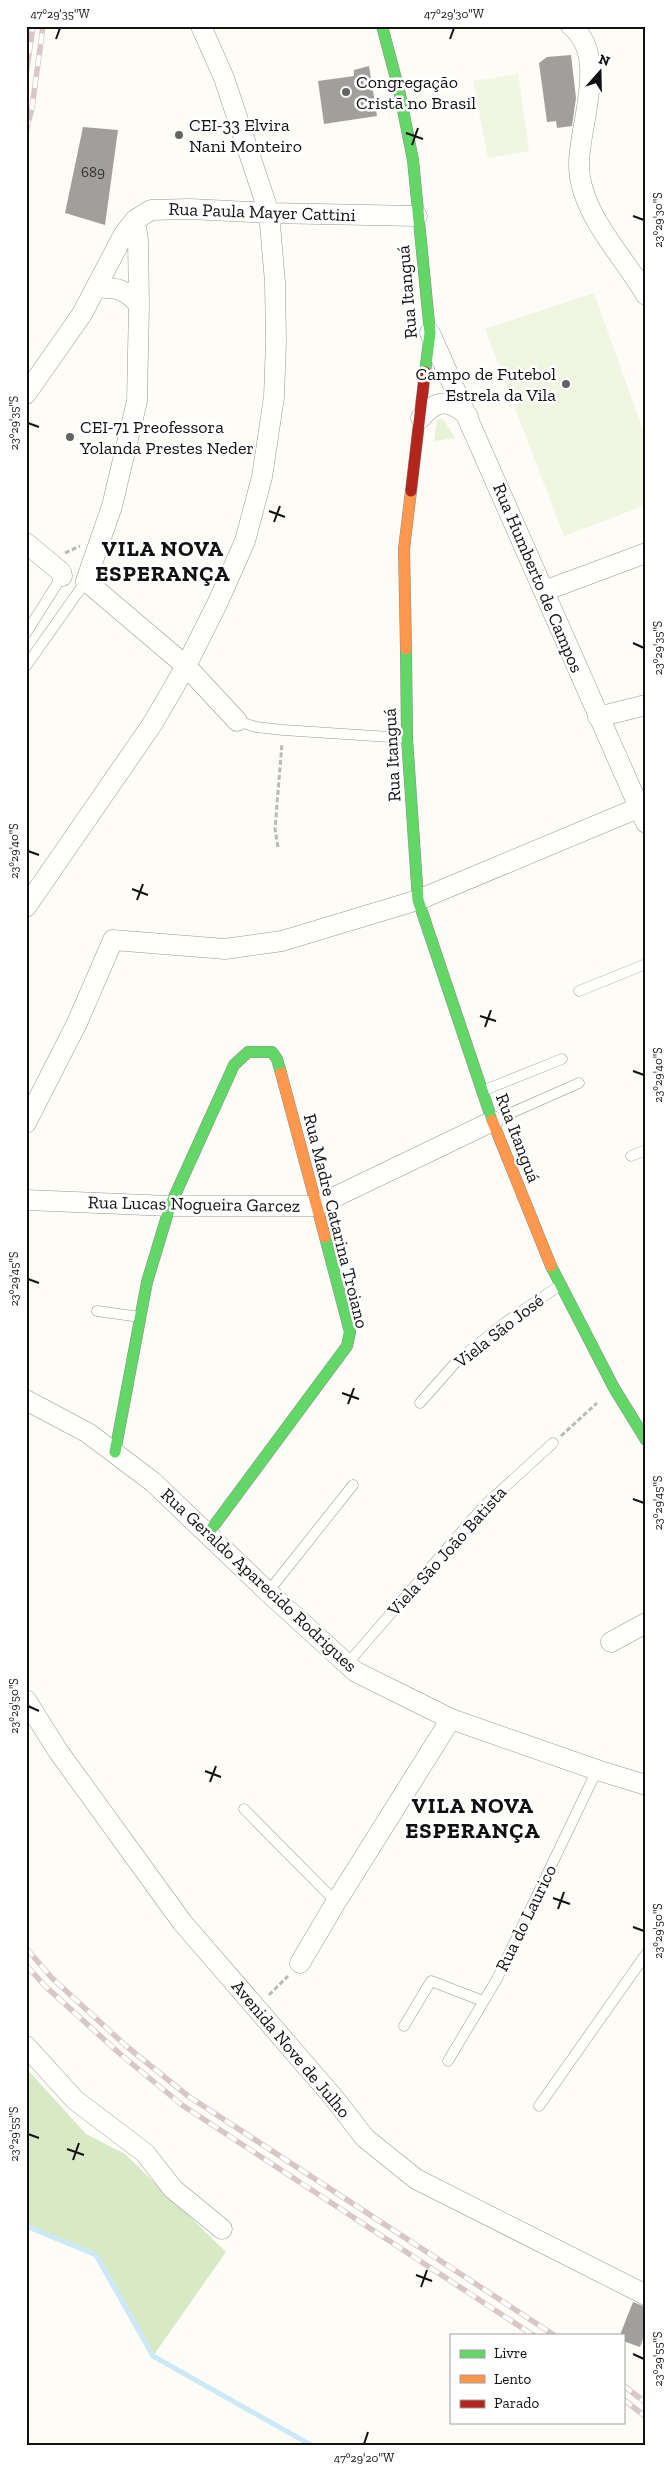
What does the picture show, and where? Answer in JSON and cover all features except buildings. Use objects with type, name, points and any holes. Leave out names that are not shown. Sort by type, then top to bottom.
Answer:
[{"type":"street","points":[[26,907],[153,723],[186,666],[218,602],[245,541],[262,477],[274,397],[275,361],[275,282],[269,213],[224,78],[201,26]]},
{"type":"street","name":"Rua Itanguá","points":[[382,26],[399,90],[414,160],[417,216],[430,333],[404,549],[407,738],[418,900],[481,1091],[560,1285],[614,1388],[646,1440]]},
{"type":"street","points":[[570,26],[580,33],[588,58],[590,86],[579,164],[580,184],[593,212],[646,295]]},
{"type":"street","name":"Rua Paula Mayer Cattini","points":[[26,394],[82,314],[108,268],[118,244],[135,220],[151,210],[165,208],[269,213],[417,216]]},
{"type":"street","points":[[135,220],[139,305],[137,401],[112,506],[86,581],[186,666],[237,721]]},
{"type":"street","points":[[118,244],[138,258]]},
{"type":"street","points":[[108,268],[123,289],[139,305]]},
{"type":"street","points":[[96,288],[110,287],[123,289]]},
{"type":"street","name":"Rua Humberto de Campos","points":[[430,333],[642,815]]},
{"type":"street","points":[[421,418],[432,406],[447,404],[457,407],[468,416]]},
{"type":"street","points":[[26,543],[48,560],[61,572],[62,576]]},
{"type":"street","points":[[544,591],[646,553]]},
{"type":"street","points":[[598,717],[646,705]]},
{"type":"street","points":[[28,1114],[77,1023],[113,940],[225,949],[282,941],[418,900],[642,815]]},
{"type":"street","name":"Rua Madre Catarina Troiano","points":[[170,1206],[234,1064],[248,1052],[272,1052],[277,1059],[350,1332],[347,1346],[207,1535]]},
{"type":"street","name":"Rua Lucas Nogueira Garcez","points":[[26,1200],[170,1206],[316,1206],[493,1121]]},
{"type":"street","points":[[116,1452],[147,1282],[170,1206]]},
{"type":"street","name":"Rua Geraldo Aparecido Rodrigues","points":[[26,1400],[88,1433],[116,1452],[153,1482],[207,1535],[347,1664],[374,1682],[451,1719],[597,1770],[646,1784]]},
{"type":"street","points":[[611,1642],[646,1623]]},
{"type":"street","name":"Avenida Nove de Julho","points":[[26,1700],[58,1751],[182,1922],[334,2098],[365,2138],[416,2178],[643,2289]]},
{"type":"street","points":[[300,1963],[451,1719]]},
{"type":"street","points":[[26,2046],[75,2100],[145,2153],[173,2189],[222,2229]]},
{"type":"lane","points":[[26,633],[62,576]]},
{"type":"lane","points":[[26,666],[86,581]]},
{"type":"lane","points":[[237,721],[256,728],[407,738]]},
{"type":"lane","points":[[579,991],[646,964]]},
{"type":"lane","points":[[481,1091],[562,1059]]},
{"type":"lane","points":[[493,1121],[579,1083]]},
{"type":"lane","points":[[632,1156],[646,1150]]},
{"type":"lane","name":"Viela São José","points":[[420,1403],[457,1362],[503,1324],[560,1285]]},
{"type":"lane","points":[[97,1310],[140,1317]]},
{"type":"lane","name":"Viela São João Batista","points":[[347,1664],[483,1506],[553,1443]]},
{"type":"lane","points":[[268,1592],[353,1486]]},
{"type":"lane","name":"Rua do Laurico","points":[[448,2062],[496,1979],[597,1770]]},
{"type":"lane","points":[[244,1809],[336,1902]]},
{"type":"lane","points":[[539,2106],[646,1954]]},
{"type":"lane","points":[[404,2026],[431,1981],[483,2001]]},
{"type":"path","points":[[48,560],[101,536]]},
{"type":"path","points":[[278,846],[275,829],[283,730]]},
{"type":"path","points":[[553,1443],[614,1388]]},
{"type":"green space","points":[[518,74],[529,151],[488,158],[473,81]]},
{"type":"green space","name":"Campo de Futebol Estrela da Vila","points":[[594,293],[646,439],[646,505],[564,536],[485,329]]},
{"type":"green space","points":[[437,420],[444,420],[455,438],[434,441]]},
{"type":"green space","points":[[26,2068],[86,2134],[125,2154],[226,2252],[153,2356],[96,2255],[26,2226]]},
{"type":"waterway","points":[[26,2226],[96,2255],[153,2356],[311,2445]]},
{"type":"railway","points":[[26,75],[33,26]]},
{"type":"railway","points":[[26,131],[32,108],[43,26]]},
{"type":"railway","points":[[26,1948],[52,1978],[125,2045],[188,2096],[552,2334]]},
{"type":"railway","points":[[26,1965],[45,1986],[119,2053],[182,2105],[531,2334]]},
{"type":"railway","points":[[624,2386],[646,2403]]},
{"type":"railway","points":[[624,2400],[646,2417]]},
{"type":"traffic: fast","points":[[382,26],[399,90],[413,160],[430,333],[425,372]]},
{"type":"traffic: fast","points":[[406,649],[407,738],[418,900],[492,1120]]},
{"type":"traffic: fast","points":[[115,1452],[147,1282],[170,1206],[234,1065],[248,1052],[272,1052],[277,1059],[281,1073]]},
{"type":"traffic: fast","points":[[207,1535],[347,1346],[350,1332],[325,1237]]},
{"type":"traffic: fast","points":[[551,1266],[614,1388],[646,1440]]},
{"type":"traffic: slow","points":[[406,649],[404,549],[411,491]]},
{"type":"traffic: slow","points":[[281,1073],[325,1237]]},
{"type":"traffic: slow","points":[[492,1120],[551,1266]]},
{"type":"traffic: jam","points":[[411,491],[425,372]]},
{"type":"place","name":"Congregação Cristã no Brasil","points":[[346,92]]},
{"type":"place","name":"CEI-33 Elvira Nani Monteiro","points":[[179,135]]},
{"type":"place","name":"Campo de Futebol Estrela da Vila","points":[[566,384]]},
{"type":"place","name":"CEI-71 Preofessora Yolanda Prestes Neder","points":[[70,437]]},
{"type":"district","name":"VILA NOVA ESPERANÇA","points":[[163,560]]},
{"type":"district","name":"VILA NOVA ESPERANÇA","points":[[473,1818]]}]
